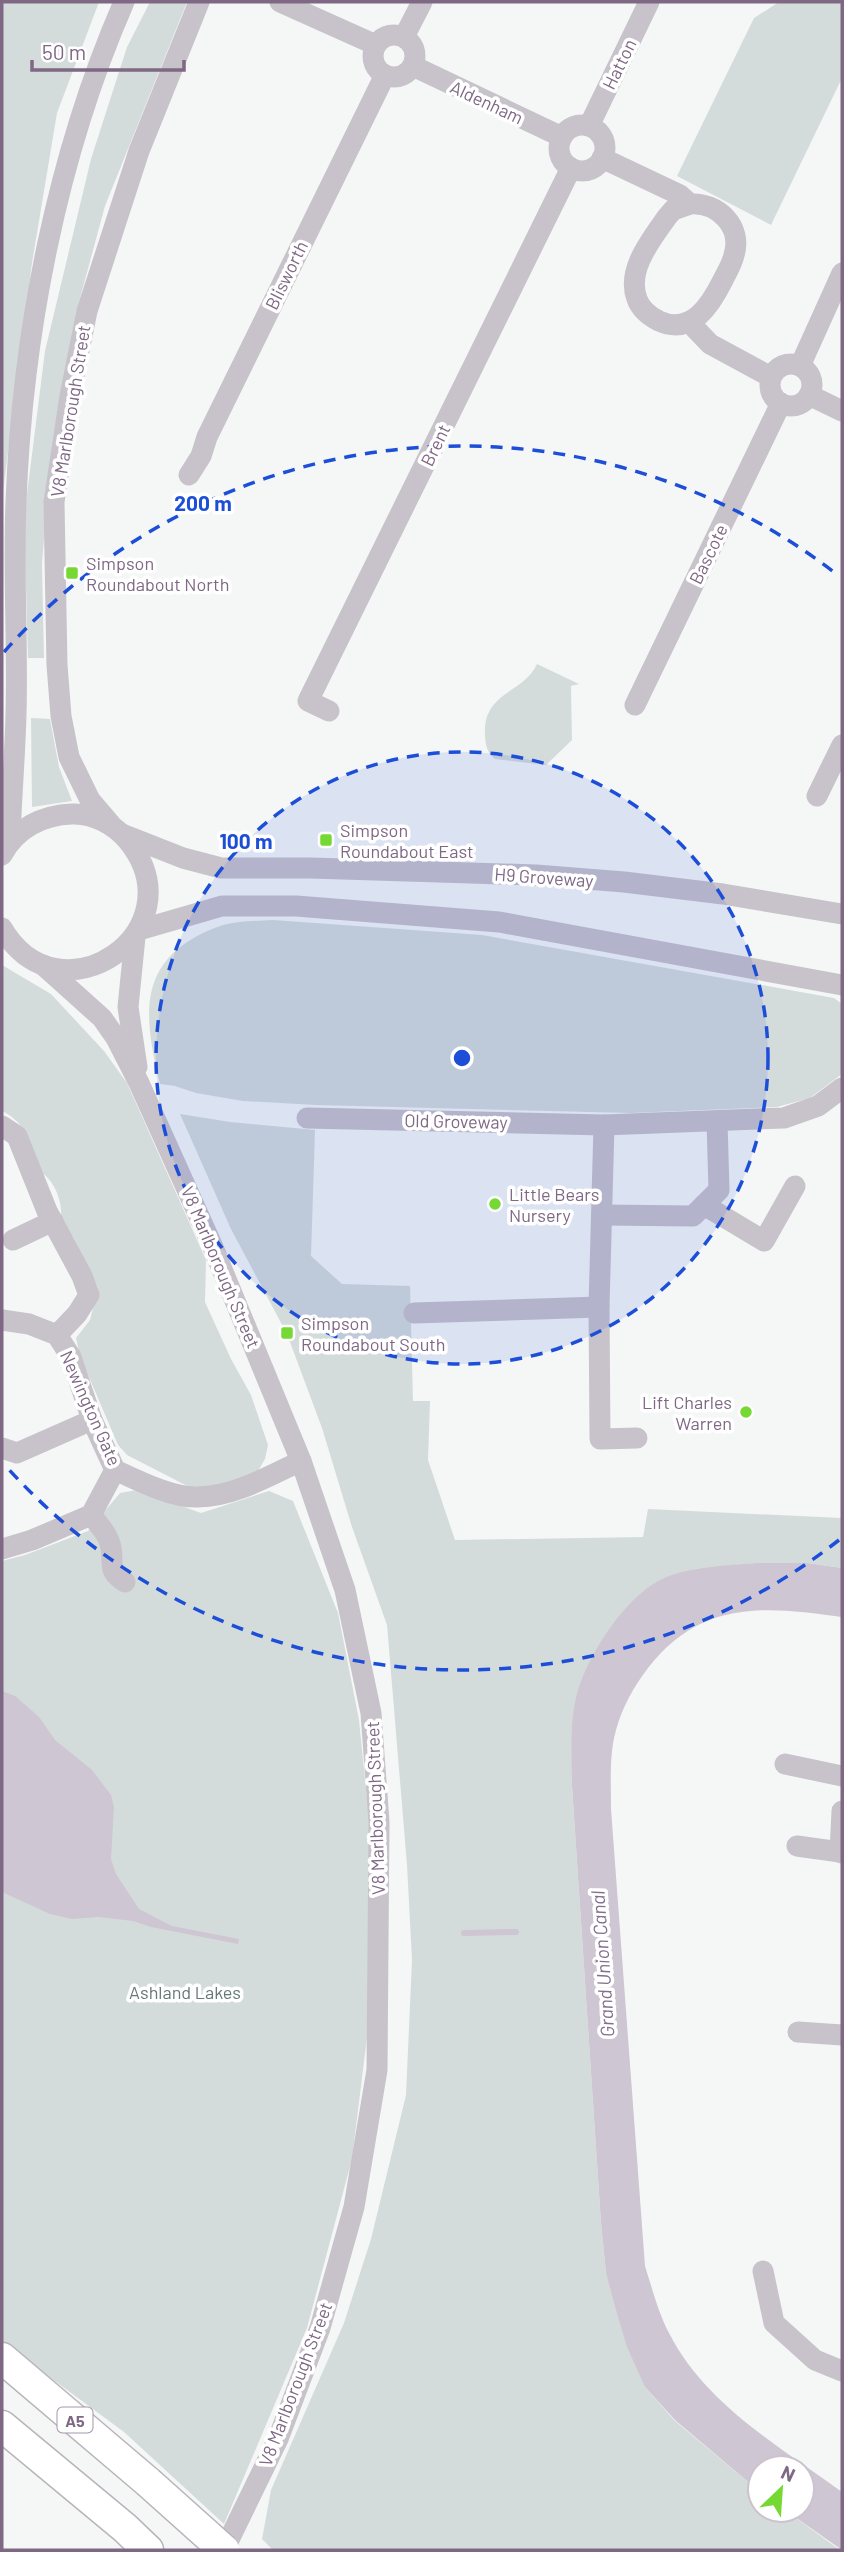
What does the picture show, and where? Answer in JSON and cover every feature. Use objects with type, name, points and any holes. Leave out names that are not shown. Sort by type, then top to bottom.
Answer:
[{"type":"highway","name":"A5","points":[[2,2358],[224,2550]]},
{"type":"highway","points":[[2,2426],[148,2550]]},
{"type":"street","name":"V8 Marlborough Street","points":[[139,1083],[128,1007],[137,933],[148,905],[148,879],[139,854],[90,800],[69,757],[61,716],[57,665],[54,502],[70,396],[87,311],[139,150],[199,2]]},
{"type":"street","points":[[404,37],[422,2]]},
{"type":"street","name":"Hatton","points":[[589,126],[649,2]]},
{"type":"street","points":[[287,4],[376,45]]},
{"type":"street","points":[[5,848],[16,713],[16,498],[25,391],[49,243],[78,125],[101,58],[125,6]]},
{"type":"street","points":[[388,36],[404,37],[412,43],[415,50],[414,66],[402,76],[385,75],[378,70],[374,62],[376,45],[388,36]]},
{"type":"street","name":"Aldenham","points":[[414,66],[562,137]]},
{"type":"street","name":"Blisworth","points":[[189,475],[201,456],[213,424],[385,75]]},
{"type":"street","points":[[576,125],[589,126],[603,139],[602,158],[592,168],[572,168],[561,158],[559,144],[562,137],[576,125]]},
{"type":"street","points":[[602,158],[680,195],[690,204]]},
{"type":"street","name":"Brent","points":[[329,711],[308,701],[572,168]]},
{"type":"street","points":[[690,204],[704,204],[717,210],[734,229],[735,253],[711,303],[703,313],[689,322],[664,323],[649,316],[637,299],[634,281],[636,268],[667,216],[673,210],[690,204]]},
{"type":"street","points":[[800,366],[842,274]]},
{"type":"street","points":[[689,322],[710,344],[771,377]]},
{"type":"street","points":[[783,365],[800,366],[810,375],[812,382],[809,395],[795,405],[781,403],[771,390],[771,377],[783,365]]},
{"type":"street","points":[[809,395],[842,411]]},
{"type":"street","name":"Bascote","points":[[635,705],[781,403]]},
{"type":"street","points":[[817,796],[842,745]]},
{"type":"street","name":"H9 Groveway","points":[[5,848],[24,829],[40,819],[59,814],[78,814],[97,818],[183,858],[221,868],[311,868],[624,882],[841,914]]},
{"type":"street","points":[[43,965],[73,969],[103,963],[121,952],[137,933],[222,906],[296,906],[499,922],[842,985]]},
{"type":"street","points":[[2,928],[8,939],[23,953]]},
{"type":"street","points":[[2,944],[23,953]]},
{"type":"street","name":"V8 Marlborough Street","points":[[23,953],[43,965],[103,1018],[139,1083],[212,1245],[301,1461],[345,1590],[371,1713],[379,1822],[377,2070],[354,2207],[320,2328],[278,2439],[224,2550]]},
{"type":"street","name":"Old Groveway","points":[[307,1118],[604,1125],[784,1118],[818,1106],[842,1088]]},
{"type":"street","points":[[603,1215],[693,1216],[719,1190],[717,1121]]},
{"type":"street","points":[[604,1125],[599,1307],[600,1439],[637,1438]]},
{"type":"street","points":[[2,1126],[17,1136],[52,1221],[82,1276],[89,1295],[77,1314],[57,1335]]},
{"type":"street","points":[[704,1205],[764,1241],[795,1186]]},
{"type":"street","points":[[13,1240],[52,1221]]},
{"type":"street","points":[[414,1313],[599,1307]]},
{"type":"street","name":"Newington Gate","points":[[2,1320],[29,1324],[57,1335],[71,1357],[92,1420],[115,1470],[156,1488],[197,1497],[242,1488],[301,1461]]},
{"type":"street","points":[[2,1448],[17,1453],[92,1420]]},
{"type":"street","points":[[2,1549],[32,1540],[91,1515],[115,1470]]},
{"type":"street","points":[[91,1515],[105,1532],[111,1548],[110,1566],[117,1577],[125,1582]]},
{"type":"street","points":[[785,1764],[842,1776]]},
{"type":"street","points":[[797,1846],[841,1852],[842,1811]]},
{"type":"street","points":[[798,2032],[842,2035]]},
{"type":"street","points":[[763,2271],[774,2323],[815,2360],[842,2371]]},
{"type":"green space","points":[[2,2],[99,2],[57,113],[32,263],[2,500]]},
{"type":"green space","points":[[150,2],[187,2],[105,206],[76,313],[47,505],[42,563],[44,658],[28,658],[24,518],[45,351],[91,159],[127,47]]},
{"type":"green space","points":[[779,2],[842,2],[842,78],[771,225],[677,176],[754,18]]},
{"type":"green space","points":[[537,664],[579,684],[571,686],[572,740],[546,765],[495,759],[488,751],[485,738],[490,709],[531,674]]},
{"type":"green space","points":[[31,718],[50,719],[59,767],[72,801],[32,807]]},
{"type":"green space","points":[[273,920],[482,935],[834,998],[842,1004],[842,1074],[810,1098],[777,1107],[631,1113],[243,1101],[160,1084],[150,1033],[149,1010],[152,989],[160,970],[173,953],[193,938],[220,926]]},
{"type":"green space","points":[[2,965],[51,994],[104,1051],[127,1083],[206,1260],[205,1302],[251,1395],[268,1445],[265,1459],[258,1471],[241,1479],[195,1490],[127,1455],[118,1445],[80,1356],[76,1338],[90,1320],[98,1288],[73,1237],[61,1223],[61,1207],[54,1186],[38,1170],[22,1128],[2,1111]]},
{"type":"green space","points":[[180,1114],[315,1130],[311,1256],[342,1284],[410,1286],[413,1401],[430,1401],[428,1460],[455,1540],[643,1537],[648,1509],[842,1518],[842,1568],[808,1563],[755,1563],[695,1569],[631,1603],[611,1627],[590,1663],[578,1691],[572,1786],[606,2273],[645,2387],[674,2420],[746,2480],[746,2524],[804,2524],[840,2550],[273,2550],[262,2539],[271,2490],[344,2323],[371,2239],[406,2095],[412,1960],[387,1625],[352,1527],[322,1428],[287,1334],[231,1229]]},
{"type":"green space","name":"Ashland Lakes","points":[[137,1490],[201,1513],[269,1491],[293,1501],[338,1613],[359,1720],[370,1828],[371,2005],[352,2159],[307,2328],[224,2524],[124,2432],[2,2342],[2,1561],[88,1531],[120,1493]]},
{"type":"water","name":"Grand Union Canal","points":[[808,1563],[842,1568],[842,1617],[760,1610],[736,1613],[712,1619],[690,1630],[668,1646],[633,1690],[625,1705],[612,1749],[611,1809],[645,2266],[658,2308],[684,2358],[723,2403],[788,2454],[746,2454],[746,2480],[675,2420],[645,2387],[627,2347],[606,2273],[572,1786],[575,1701],[583,1675],[600,1644],[621,1613],[647,1589],[671,1575],[707,1567]]},
{"type":"water","points":[[2,1691],[15,1696],[39,1717],[55,1740],[92,1770],[111,1795],[114,1807],[111,1859],[116,1874],[139,1909],[172,1926],[239,1939],[238,1944],[133,1921],[98,1917],[72,1919],[50,1914],[2,1892]]},
{"type":"water","points":[[816,2474],[842,2492],[842,2550],[805,2524],[816,2524]]},
{"type":"waterway","points":[[464,1933],[516,1932]]},
{"type":"place","name":"Simpson Roundabout North","points":[[72,573]]},
{"type":"place","name":"Simpson Roundabout East","points":[[326,840]]},
{"type":"place","name":"Little Bears Nursery","points":[[495,1204]]},
{"type":"place","name":"Simpson Roundabout South","points":[[287,1333]]},
{"type":"place","name":"Lift Charles Warren","points":[[746,1412]]}]
